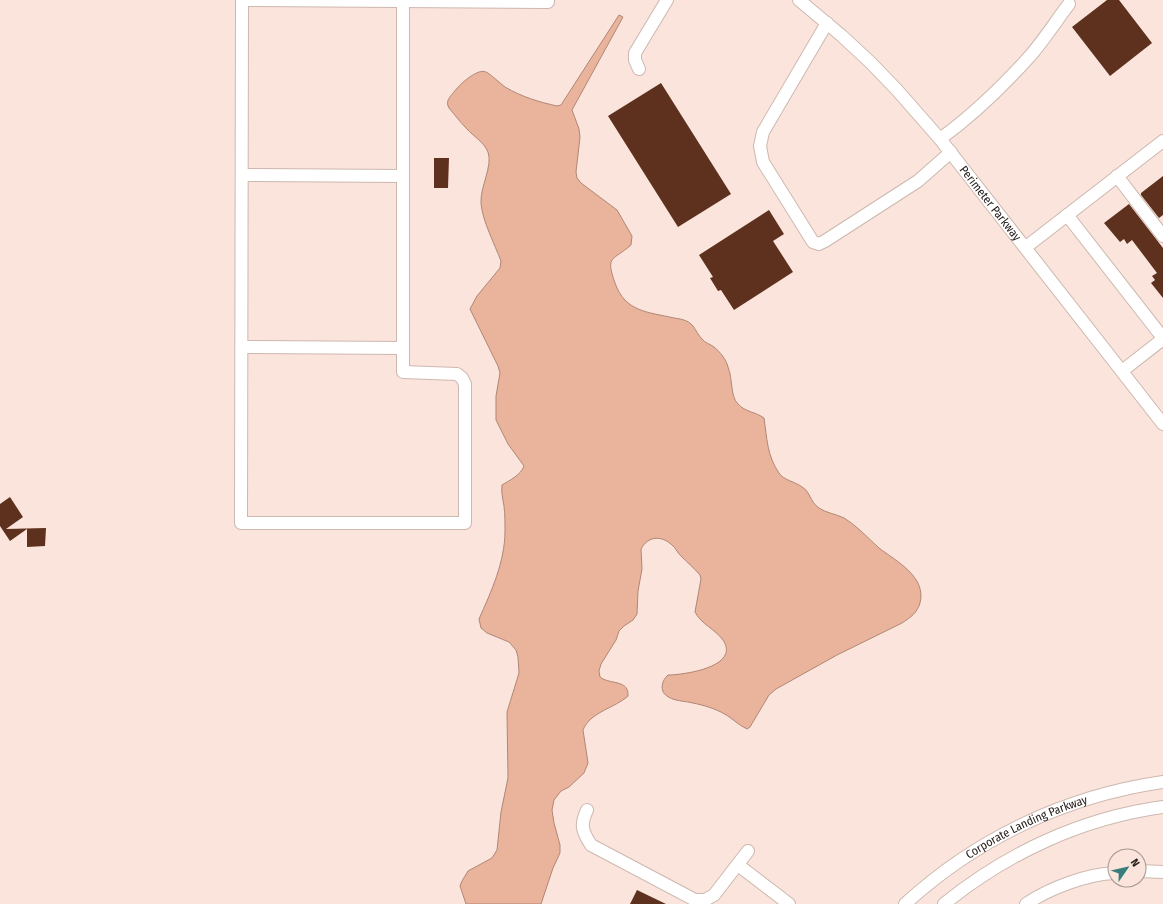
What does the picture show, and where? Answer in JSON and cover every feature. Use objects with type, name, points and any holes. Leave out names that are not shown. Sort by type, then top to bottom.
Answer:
[{"type":"street","points":[[403,1],[403,372],[457,374],[462,378],[465,384],[465,523],[241,523],[242,0],[403,1],[548,2],[548,0]]},
{"type":"street","points":[[639,69],[635,60],[635,53],[667,0]]},
{"type":"street","name":"Perimeter Parkway","points":[[799,0],[892,84],[940,138],[1163,424]]},
{"type":"street","points":[[940,138],[962,123],[1030,56],[1069,4]]},
{"type":"street","points":[[827,24],[764,132],[760,146],[763,162],[813,242],[819,244],[825,241],[918,181],[951,152]]},
{"type":"street","points":[[1026,247],[1163,140]]},
{"type":"street","points":[[242,175],[403,176]]},
{"type":"street","points":[[1117,176],[1163,236]]},
{"type":"street","points":[[1067,215],[1163,339],[1122,371]]},
{"type":"street","points":[[242,347],[403,348]]},
{"type":"street","name":"Corporate Landing Parkway","points":[[905,904],[924,886],[982,845],[1046,813],[1116,791],[1163,782]]},
{"type":"street","name":"Corporate Landing Parkway","points":[[944,904],[990,870],[1018,854],[1048,840],[1078,828],[1118,816],[1163,807]]},
{"type":"street","points":[[587,810],[583,818],[582,828],[591,845],[695,900],[705,900],[714,895],[748,851]]},
{"type":"street","points":[[738,864],[789,904]]},
{"type":"street","points":[[1147,871],[1163,872]]},
{"type":"street","points":[[1026,904],[1058,887],[1107,873]]},
{"type":"shaded area","points":[[619,15],[623,17],[572,110],[579,129],[580,137],[576,172],[577,178],[581,183],[617,210],[632,236],[631,245],[615,257],[611,263],[612,274],[619,293],[625,300],[638,309],[689,322],[703,340],[718,351],[724,358],[730,372],[735,401],[744,409],[764,418],[772,460],[781,475],[805,489],[816,506],[849,521],[879,548],[901,564],[915,578],[919,585],[921,594],[920,603],[917,610],[902,623],[837,655],[776,689],[769,695],[750,727],[747,729],[717,710],[674,699],[664,694],[662,686],[668,675],[675,675],[708,668],[724,657],[726,649],[720,636],[701,620],[695,612],[701,579],[700,575],[668,542],[659,538],[647,541],[641,549],[642,569],[638,591],[637,614],[633,620],[619,631],[616,640],[601,664],[599,671],[600,677],[603,679],[623,685],[628,691],[628,696],[597,714],[586,724],[583,730],[588,763],[584,773],[569,787],[561,791],[554,800],[552,810],[560,845],[560,853],[553,868],[541,904],[466,904],[460,886],[462,881],[468,871],[492,858],[497,850],[501,812],[508,778],[507,712],[519,673],[518,657],[516,650],[509,642],[487,633],[481,628],[479,619],[503,554],[505,525],[502,485],[518,475],[524,466],[508,444],[496,420],[496,396],[500,373],[470,309],[477,296],[500,268],[501,261],[486,225],[481,203],[482,190],[489,164],[488,152],[484,145],[464,126],[449,108],[448,101],[456,89],[473,75],[482,71],[488,73],[505,87],[518,94],[544,103],[557,106],[561,105]]},
{"type":"building","points":[[1107,0],[1119,0],[1152,43],[1110,76],[1072,27]]},
{"type":"building","points":[[661,83],[731,194],[678,227],[608,116]]},
{"type":"building","points":[[434,158],[449,158],[448,188],[434,188]]},
{"type":"building","points":[[1163,176],[1163,215],[1159,218],[1141,193]]},
{"type":"building","points":[[1129,204],[1163,248],[1163,298],[1151,283],[1155,280],[1152,276],[1157,273],[1132,240],[1127,244],[1124,239],[1120,242],[1104,223]]},
{"type":"building","points":[[769,210],[784,234],[773,241],[793,272],[734,310],[721,290],[718,291],[710,278],[713,277],[699,255]]},
{"type":"building","points":[[10,497],[23,517],[6,529],[46,528],[45,546],[27,547],[27,529],[10,541],[0,526],[0,504]]},
{"type":"building","points":[[637,890],[666,904],[630,904]]}]
